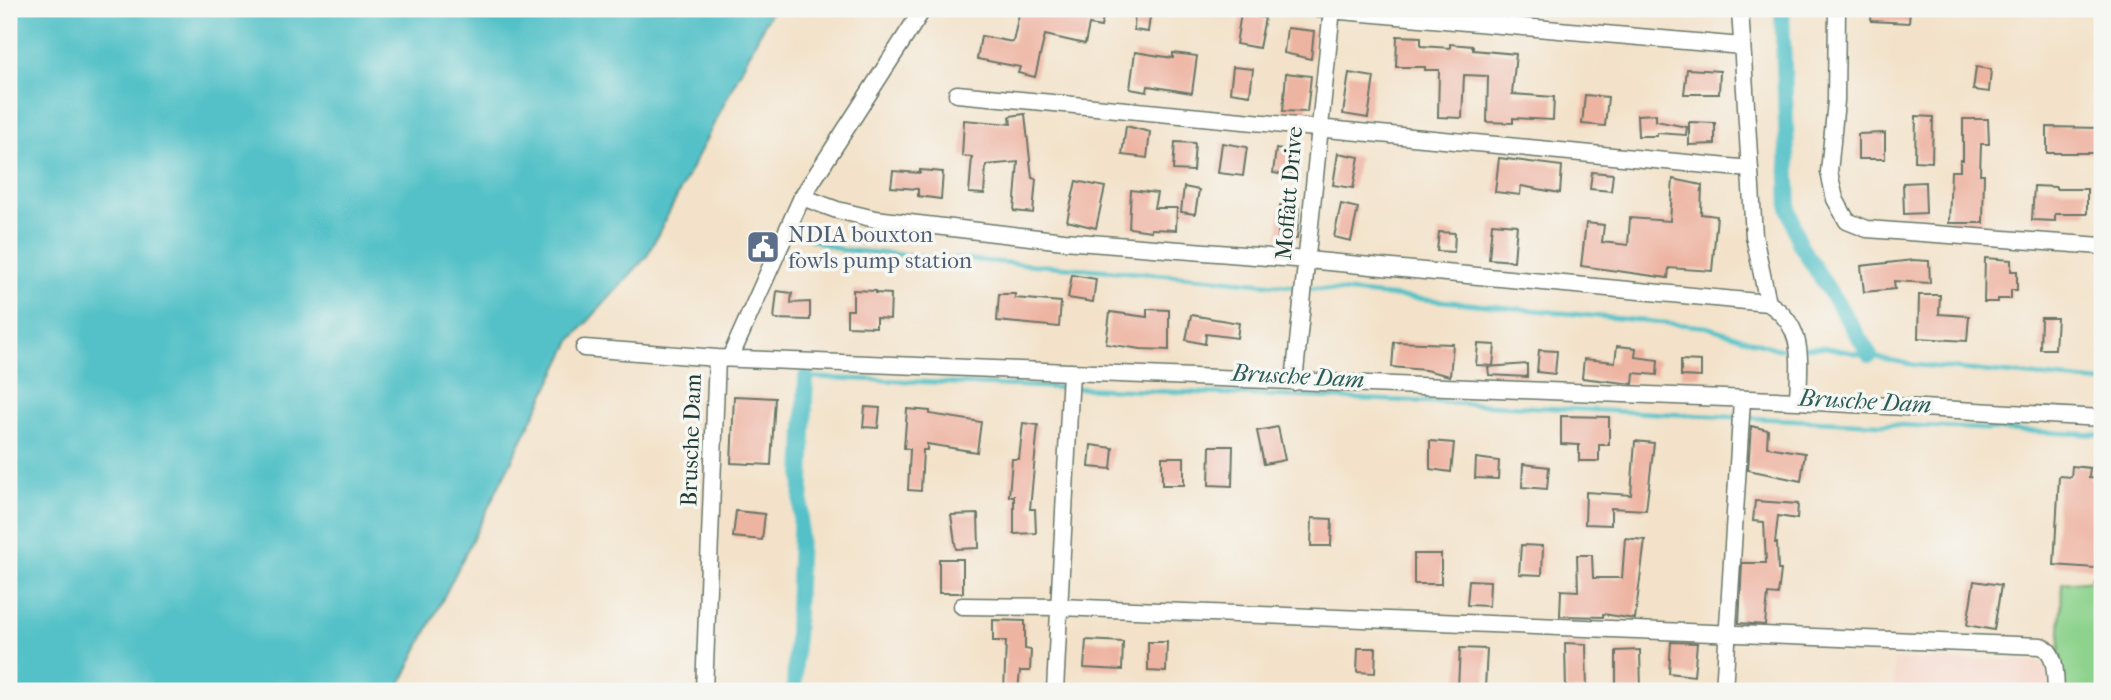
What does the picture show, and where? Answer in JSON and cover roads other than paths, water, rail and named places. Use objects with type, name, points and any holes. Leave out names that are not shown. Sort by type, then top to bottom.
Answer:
[{"type":"street","points":[[584,348],[724,358],[802,197],[923,9]]},
{"type":"street","points":[[1740,9],[1754,236],[1768,303]]},
{"type":"street","points":[[1837,9],[1836,101],[1829,172],[1835,199],[1847,221],[1867,229],[2102,246]]},
{"type":"street","points":[[1327,10],[1742,46]]},
{"type":"street","name":"Moffatt Drive","points":[[1294,382],[1327,10]]},
{"type":"street","points":[[957,94],[1750,169]]},
{"type":"street","points":[[802,197],[837,210],[875,219],[1064,241],[1306,265],[1768,303],[1783,313],[1797,335],[1798,401]]},
{"type":"street","name":"Brusche Dam","points":[[704,691],[724,358],[1070,383],[1294,382],[1798,401],[2102,418]]},
{"type":"street","points":[[1055,691],[1070,383]]},
{"type":"street","points":[[1724,691],[1742,400]]},
{"type":"street","points":[[962,606],[1059,607],[2041,646],[2050,652],[2053,660],[2056,691]]},
{"type":"water","points":[[9,9],[772,9],[647,256],[572,339],[397,691],[9,691]]},
{"type":"waterway","points":[[1782,9],[1789,209],[1799,243],[1870,355]]},
{"type":"waterway","points":[[793,233],[842,250],[1207,278],[1707,327],[1778,349],[1824,347],[1915,365],[2102,382]]},
{"type":"waterway","name":"Brusche Dam","points":[[806,377],[1066,388]]},
{"type":"waterway","name":"Brusche Dam","points":[[794,691],[806,377]]},
{"type":"waterway","name":"Brusche Dam","points":[[1075,388],[1409,401],[2102,435]]},
{"type":"place","name":"NDIA bouxton fowls pump station","points":[[763,247]]}]
